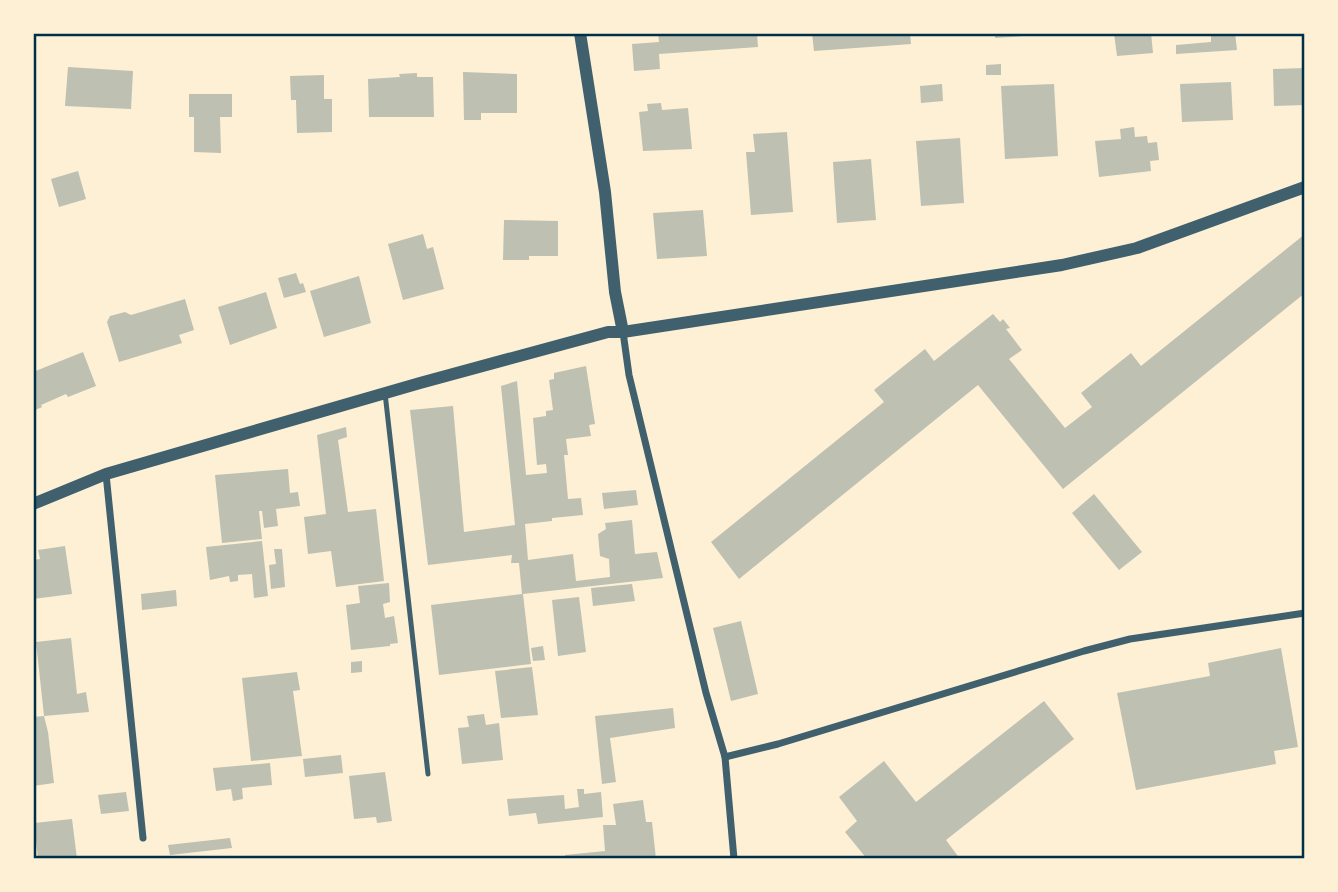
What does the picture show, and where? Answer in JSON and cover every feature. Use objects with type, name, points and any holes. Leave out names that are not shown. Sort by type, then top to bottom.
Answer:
[{"type":"street","points":[[580,33],[605,192],[615,292],[632,388],[706,693],[725,757],[734,856]]},
{"type":"street","points":[[33,504],[106,474],[608,332],[623,332],[1062,265],[1137,248],[1305,187]]},
{"type":"street","points":[[106,474],[143,838]]},
{"type":"street","points":[[725,757],[778,744],[1130,639],[1305,613]]},
{"type":"lane","points":[[385,393],[428,774]]},
{"type":"lane","points":[[724,859],[734,856]]},
{"type":"building","points":[[658,33],[757,33],[758,47],[659,54],[660,69],[634,71],[632,44],[659,42]]},
{"type":"building","points":[[812,33],[910,33],[911,44],[814,51]]},
{"type":"building","points":[[995,33],[1039,33],[1039,35],[995,38]]},
{"type":"building","points":[[1114,33],[1151,33],[1153,53],[1117,56]]},
{"type":"building","points":[[1211,33],[1235,33],[1237,50],[1176,54],[1176,45],[1211,42]]},
{"type":"building","points":[[1001,64],[1001,75],[986,75],[986,65]]},
{"type":"building","points":[[68,67],[133,71],[131,109],[65,106]]},
{"type":"building","points":[[1305,68],[1305,105],[1274,106],[1273,69]]},
{"type":"building","points":[[463,72],[517,74],[517,113],[481,113],[481,120],[464,120]]},
{"type":"building","points":[[417,73],[417,77],[433,77],[434,117],[369,117],[368,79]]},
{"type":"building","points":[[324,75],[324,99],[332,99],[332,132],[297,133],[296,100],[291,100],[290,76]]},
{"type":"building","points":[[1231,82],[1233,120],[1182,122],[1180,84]]},
{"type":"building","points":[[942,84],[943,101],[921,103],[920,86]]},
{"type":"building","points":[[1054,84],[1058,156],[1005,159],[1001,86]]},
{"type":"building","points":[[189,94],[232,94],[232,117],[220,117],[221,153],[194,152],[194,117],[189,117]]},
{"type":"building","points":[[661,103],[662,110],[688,108],[692,149],[643,151],[639,112],[648,111],[647,104]]},
{"type":"building","points":[[1134,127],[1135,137],[1147,136],[1148,143],[1157,142],[1159,160],[1150,161],[1151,171],[1099,177],[1095,141],[1121,139],[1120,129]]},
{"type":"building","points":[[787,132],[793,212],[751,215],[746,152],[755,152],[753,134]]},
{"type":"building","points":[[960,138],[964,203],[921,206],[916,141]]},
{"type":"building","points":[[871,159],[876,220],[837,223],[833,162]]},
{"type":"building","points":[[78,171],[86,199],[59,207],[51,179]]},
{"type":"building","points":[[703,210],[707,256],[657,259],[653,213]]},
{"type":"building","points":[[504,220],[558,221],[558,256],[529,256],[529,260],[503,260]]},
{"type":"building","points":[[423,234],[427,249],[433,247],[444,289],[403,300],[388,244]]},
{"type":"building","points":[[1305,234],[1305,293],[1063,489],[978,385],[739,579],[711,542],[884,402],[874,390],[925,349],[934,361],[993,314],[1000,322],[1003,319],[1010,328],[1006,329],[1022,350],[1009,359],[1065,428],[1092,407],[1081,393],[1131,353],[1141,366]]},
{"type":"building","points":[[296,273],[306,292],[284,298],[278,278]]},
{"type":"building","points":[[359,276],[371,323],[324,337],[310,291]]},
{"type":"building","points":[[266,292],[277,328],[230,345],[218,307]]},
{"type":"building","points":[[185,299],[194,330],[179,335],[182,343],[119,362],[107,322],[110,316],[125,312],[131,315]]},
{"type":"building","points":[[83,352],[96,386],[68,397],[66,394],[33,411],[33,372]]},
{"type":"building","points":[[586,366],[595,424],[589,425],[591,436],[566,439],[568,455],[564,455],[568,499],[581,498],[583,515],[525,524],[528,560],[573,554],[576,581],[610,577],[609,559],[600,556],[598,534],[606,529],[605,523],[632,520],[635,554],[657,552],[663,578],[523,594],[531,664],[439,675],[431,605],[522,594],[519,563],[511,563],[512,555],[428,565],[410,410],[453,406],[464,532],[515,525],[501,386],[517,381],[526,475],[547,473],[546,464],[537,465],[533,418],[546,416],[546,411],[553,410],[549,380],[554,379],[554,373]]},
{"type":"building","points":[[346,427],[347,437],[338,440],[348,512],[376,509],[384,581],[336,587],[331,551],[308,554],[304,517],[326,514],[317,435]]},
{"type":"building","points":[[288,469],[290,493],[298,492],[300,506],[276,509],[278,526],[264,528],[262,511],[259,511],[262,539],[222,543],[215,475]]},
{"type":"building","points":[[636,490],[638,505],[604,509],[602,493]]},
{"type":"building","points":[[1094,494],[1142,552],[1119,570],[1072,513]]},
{"type":"building","points":[[262,541],[268,596],[254,598],[252,574],[238,575],[238,581],[230,582],[229,576],[210,580],[206,547]]},
{"type":"building","points":[[65,546],[72,594],[33,599],[33,560],[40,559],[38,550]]},
{"type":"building","points":[[274,549],[282,549],[285,587],[271,589],[269,565],[276,564]]},
{"type":"building","points":[[389,583],[390,602],[383,604],[385,618],[394,616],[398,643],[351,650],[346,605],[360,603],[358,586]]},
{"type":"building","points":[[632,584],[635,601],[593,606],[591,588]]},
{"type":"building","points":[[176,590],[177,606],[142,610],[141,594]]},
{"type":"building","points":[[579,597],[586,652],[558,656],[552,600]]},
{"type":"building","points":[[741,621],[758,694],[731,701],[713,628]]},
{"type":"building","points":[[71,638],[77,694],[86,692],[89,712],[44,716],[36,642]]},
{"type":"building","points":[[543,646],[545,660],[533,661],[531,648]]},
{"type":"building","points":[[1281,648],[1298,747],[1274,751],[1276,764],[1136,790],[1117,693],[1210,676],[1208,663]]},
{"type":"building","points":[[362,661],[362,672],[351,673],[351,662]]},
{"type":"building","points":[[532,667],[538,715],[501,718],[495,671]]},
{"type":"building","points":[[297,672],[300,690],[293,691],[302,756],[251,761],[242,678]]},
{"type":"building","points":[[1044,701],[1074,739],[946,840],[960,859],[867,859],[845,832],[857,821],[839,797],[884,761],[916,802]]},
{"type":"building","points":[[673,708],[675,728],[610,738],[616,782],[602,784],[595,716]]},
{"type":"building","points":[[484,714],[486,725],[499,723],[503,760],[462,764],[458,728],[469,727],[467,716]]},
{"type":"building","points":[[44,716],[54,783],[33,786],[33,717]]},
{"type":"building","points":[[341,755],[343,773],[305,777],[303,759]]},
{"type":"building","points":[[270,763],[272,785],[242,788],[243,799],[233,801],[231,789],[216,791],[213,768]]},
{"type":"building","points":[[385,772],[392,821],[377,823],[376,817],[354,819],[349,776]]},
{"type":"building","points":[[577,789],[584,789],[584,794],[601,792],[603,817],[538,824],[536,813],[509,816],[507,799],[564,795],[565,809],[579,807]]},
{"type":"building","points":[[126,792],[129,811],[101,814],[98,795]]},
{"type":"building","points":[[643,800],[646,822],[652,822],[656,859],[565,859],[565,855],[605,851],[603,825],[616,825],[613,804]]},
{"type":"building","points":[[72,819],[77,859],[38,859],[34,823]]},
{"type":"building","points":[[230,838],[232,848],[170,855],[168,845]]}]
